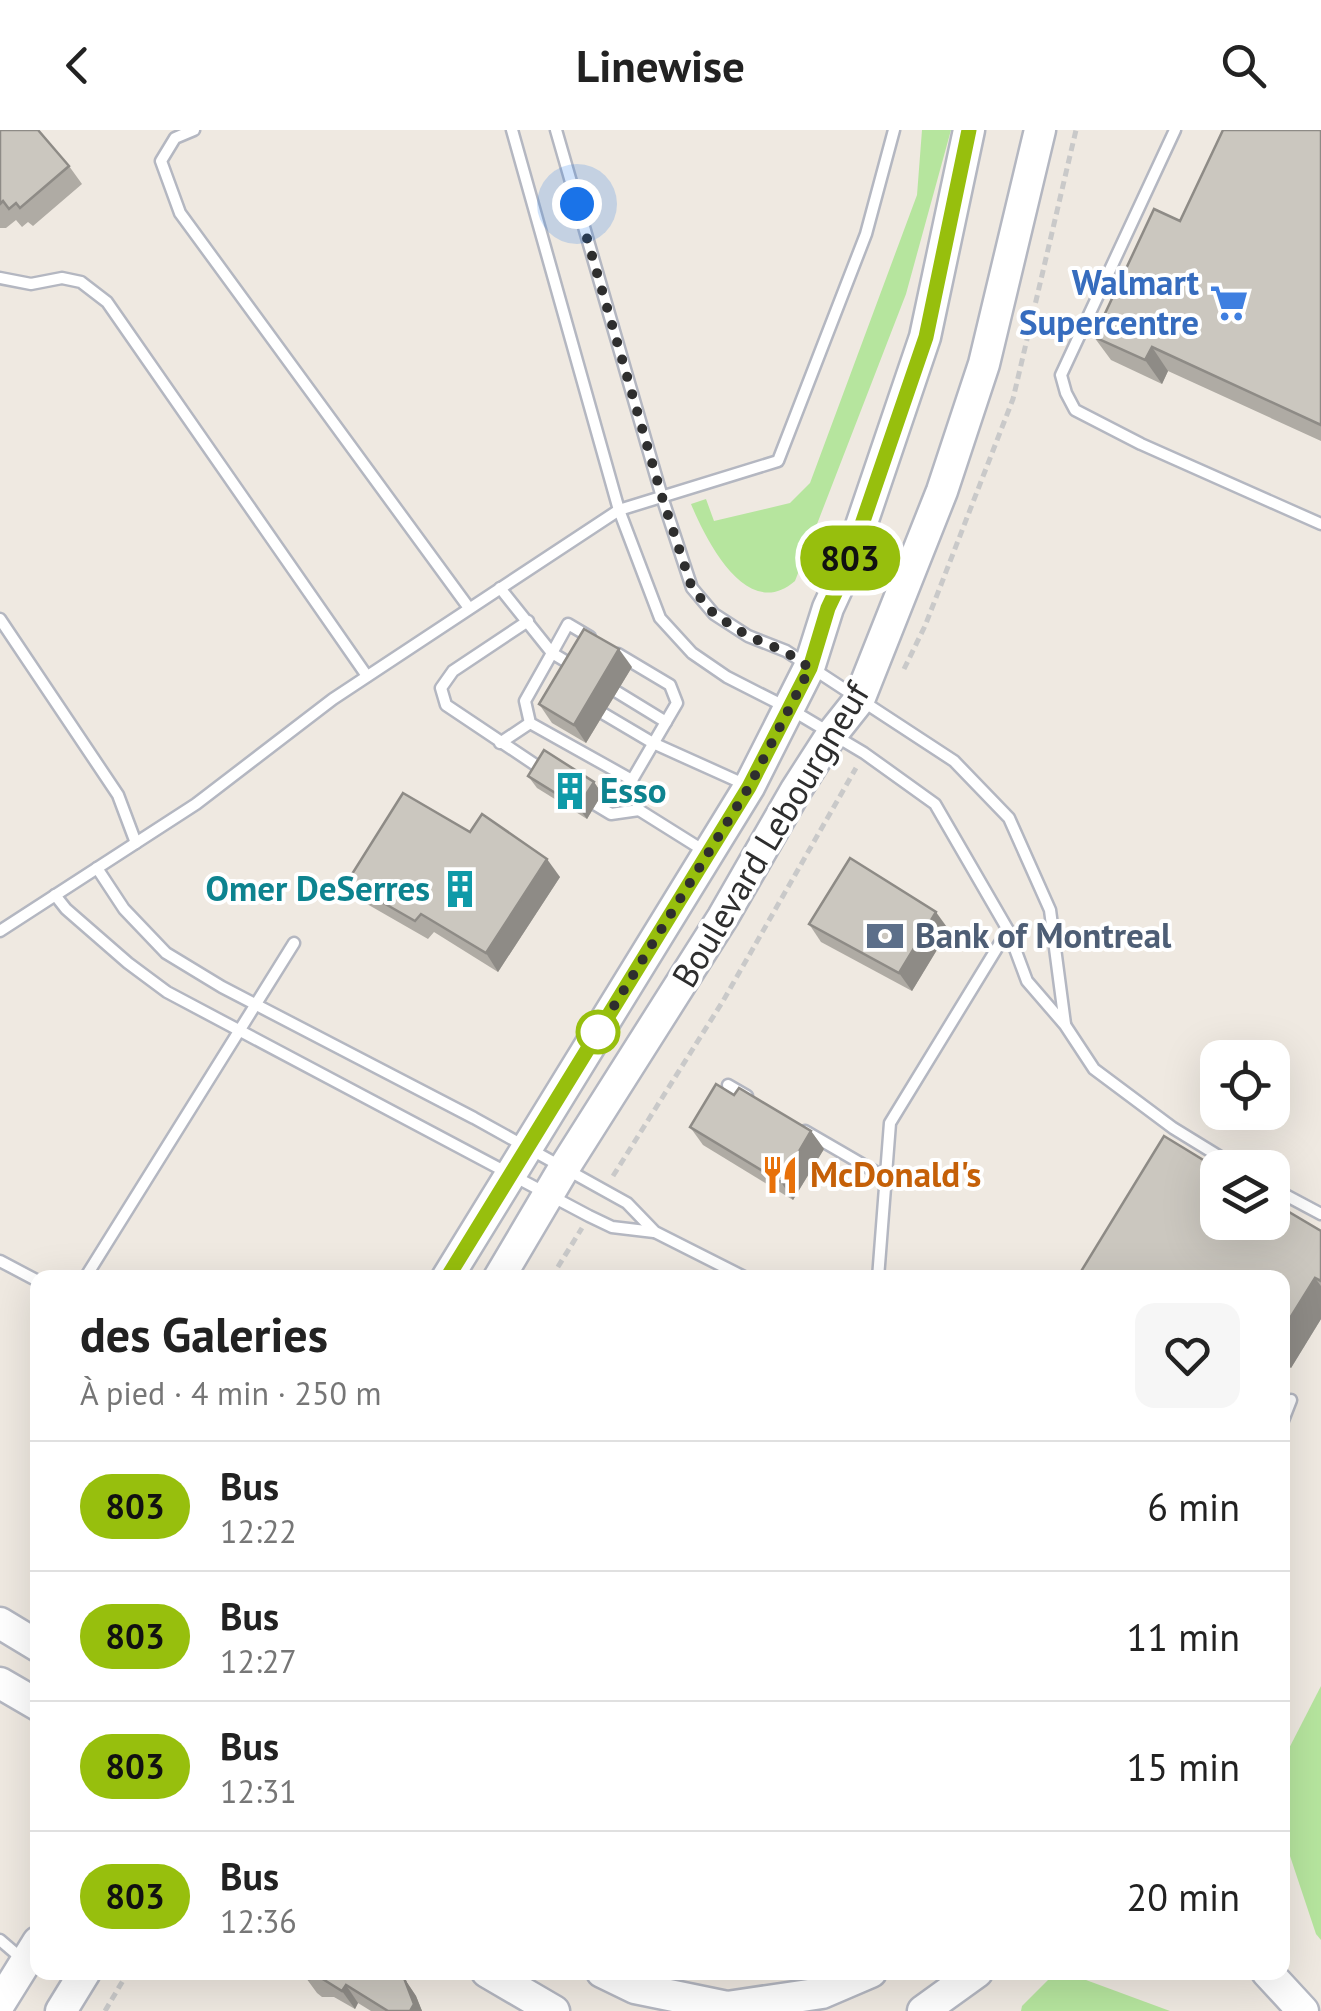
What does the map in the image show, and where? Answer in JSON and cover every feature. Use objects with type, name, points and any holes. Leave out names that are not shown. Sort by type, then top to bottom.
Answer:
[{"type":"main road","name":"Boulevard Lebourgneuf","points":[[452,1270],[749,787],[810,668],[926,337],[969,130]]},
{"type":"main road","name":"Boulevard Lebourgneuf","points":[[504,1270],[796,790],[832,734],[860,700],[942,491],[984,364],[1040,130]]},
{"type":"main road","points":[[0,1623],[30,1641]]},
{"type":"main road","points":[[0,1684],[30,1701]]},
{"type":"main road","points":[[0,2003],[30,1955]]},
{"type":"main road","points":[[60,2011],[80,1980]]},
{"type":"main road","points":[[501,1980],[554,2011]]},
{"type":"main road","points":[[618,1980],[635,1988],[727,2007],[822,1993],[852,1980]]},
{"type":"main road","points":[[923,2011],[967,1980]]},
{"type":"main road","points":[[1274,1980],[1303,2011]]},
{"type":"lane","points":[[194,130],[175,138],[161,161],[180,212],[469,608]]},
{"type":"lane","points":[[512,130],[620,510],[660,618],[692,653],[715,669],[864,753],[935,804],[1008,930],[1028,981],[1066,1025],[1094,1069],[1209,1150]]},
{"type":"lane","points":[[556,130],[692,588],[714,614],[748,636],[786,652],[954,760],[1009,818],[1050,910],[1066,1025]]},
{"type":"lane","points":[[0,920],[1,930],[196,804],[367,676],[620,510],[778,461],[866,234],[894,130]]},
{"type":"lane","points":[[1174,130],[1061,374],[1066,393],[1075,410],[1108,427],[1321,524]]},
{"type":"lane","points":[[0,278],[31,284],[62,278],[81,282],[107,302],[367,676]]},
{"type":"lane","points":[[500,588],[552,653],[582,672]]},
{"type":"lane","points":[[0,618],[118,795],[136,843]]},
{"type":"lane","points":[[528,621],[453,672],[441,688],[446,705],[546,772]]},
{"type":"lane","points":[[632,780],[530,723],[524,700],[568,624],[670,685],[677,703],[632,780],[639,810]]},
{"type":"lane","points":[[539,676],[554,684]]},
{"type":"lane","points":[[617,692],[666,722]]},
{"type":"lane","points":[[604,714],[653,743],[749,787]]},
{"type":"lane","points":[[500,743],[530,723]]},
{"type":"lane","points":[[596,804],[611,814],[639,810],[708,854]]},
{"type":"lane","points":[[97,868],[124,909],[166,952],[564,1168],[626,1203],[655,1232],[730,1270]]},
{"type":"lane","points":[[55,895],[128,963],[183,1001],[612,1227],[655,1232]]},
{"type":"lane","points":[[879,1270],[890,1123],[1008,930]]},
{"type":"lane","points":[[90,1270],[294,943]]},
{"type":"lane","points":[[728,1085],[760,1104]]},
{"type":"lane","points":[[791,1122],[886,1178]]},
{"type":"lane","points":[[1166,1140],[1174,1128]]},
{"type":"lane","points":[[1290,1198],[1321,1214]]},
{"type":"lane","points":[[0,1261],[30,1277]]},
{"type":"lane","points":[[0,1940],[30,1951]]},
{"type":"path","points":[[616,1171],[724,1001],[854,772]]},
{"type":"path","points":[[556,1270],[572,1244]]},
{"type":"path","points":[[106,2011],[123,1980]]},
{"type":"green space","points":[[922,130],[951,130],[906,294],[795,581],[777,591],[761,592],[745,585],[731,572],[691,504],[706,499],[714,521],[790,503],[810,483],[917,195]]},
{"type":"green space","points":[[1321,1686],[1321,1940],[1290,1856],[1290,1746]]},
{"type":"green space","points":[[1048,1980],[1086,1980],[1170,2011],[1021,2011]]},
{"type":"building","points":[[0,130],[38,130],[69,166],[20,208],[16,203],[9,209],[3,201],[0,204]]},
{"type":"building","name":"Walmart Supercentre","points":[[1223,130],[1321,130],[1321,425],[1152,347],[1145,360],[1094,337],[1154,209],[1180,221]]},
{"type":"building","points":[[584,629],[619,649],[574,725],[539,704]]},
{"type":"building","name":"Esso","points":[[544,750],[594,782],[578,807],[528,776]]},
{"type":"building","name":"Omer DeSerres","points":[[403,793],[470,832],[482,814],[547,859],[486,953],[421,914],[415,921],[347,882]]},
{"type":"building","name":"Bank of Montreal","points":[[850,858],[936,912],[899,973],[809,924]]},
{"type":"building","name":"McDonald's","points":[[716,1084],[734,1095],[739,1088],[811,1131],[781,1182],[690,1127]]},
{"type":"building","points":[[1164,1136],[1200,1158],[1200,1240],[1290,1240],[1290,1213],[1321,1231],[1321,1281],[1315,1278],[1290,1318],[1290,1270],[1082,1270]]},
{"type":"building","points":[[324,1980],[405,1980],[414,2004],[410,2011],[388,2011],[346,1985],[342,1991]]},
{"type":"bus line","name":"803","points":[[452,1270],[749,787],[810,668],[926,337],[969,130]]},
{"type":"place","name":"Walmart Supercentre","points":[[1229,303]]},
{"type":"place","name":"Esso","points":[[570,791]]},
{"type":"place","name":"Omer DeSerres","points":[[460,889]]},
{"type":"place","name":"Bank of Montreal","points":[[885,936]]},
{"type":"place","name":"McDonald's","points":[[780,1175]]},
{"type":"route","points":[[577,204],[692,588],[714,614],[810,668],[749,787],[598,1032]]}]
